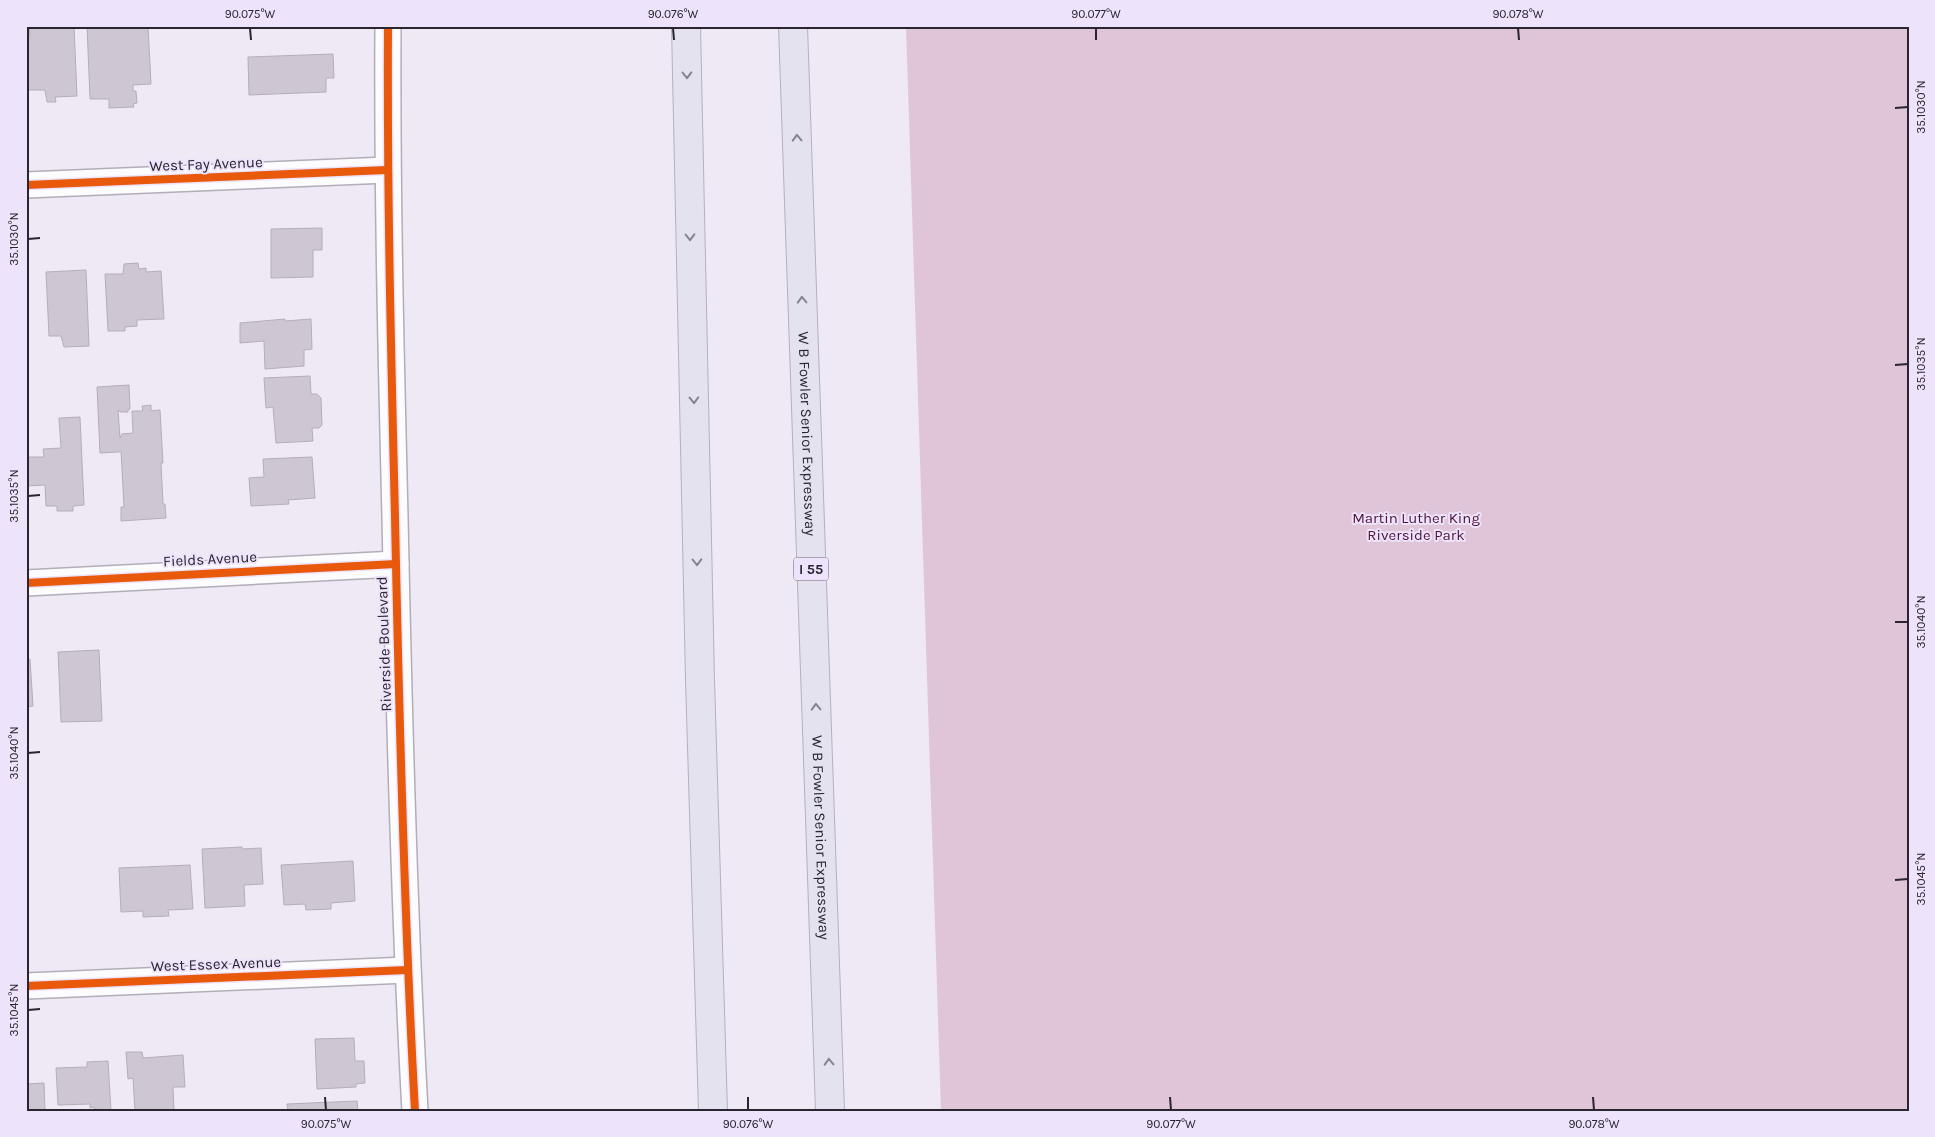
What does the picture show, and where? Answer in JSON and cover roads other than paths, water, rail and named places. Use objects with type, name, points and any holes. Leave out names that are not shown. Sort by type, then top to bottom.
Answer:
[{"type":"highway","points":[[686,26],[700,680],[713,1111]]},
{"type":"highway","name":"W B Fowler Senior Expressway","points":[[793,26],[830,1111]]},
{"type":"street","name":"Riverside Boulevard","points":[[388,26],[387,170],[396,564],[407,970],[415,1111]]},
{"type":"street","name":"West Fay Avenue","points":[[26,185],[387,170]]},
{"type":"street","name":"Fields Avenue","points":[[26,583],[396,564]]},
{"type":"street","name":"West Essex Avenue","points":[[26,986],[407,970]]},
{"type":"park label","name":"Martin Luther King Riverside Park","points":[[1416,526]]}]
